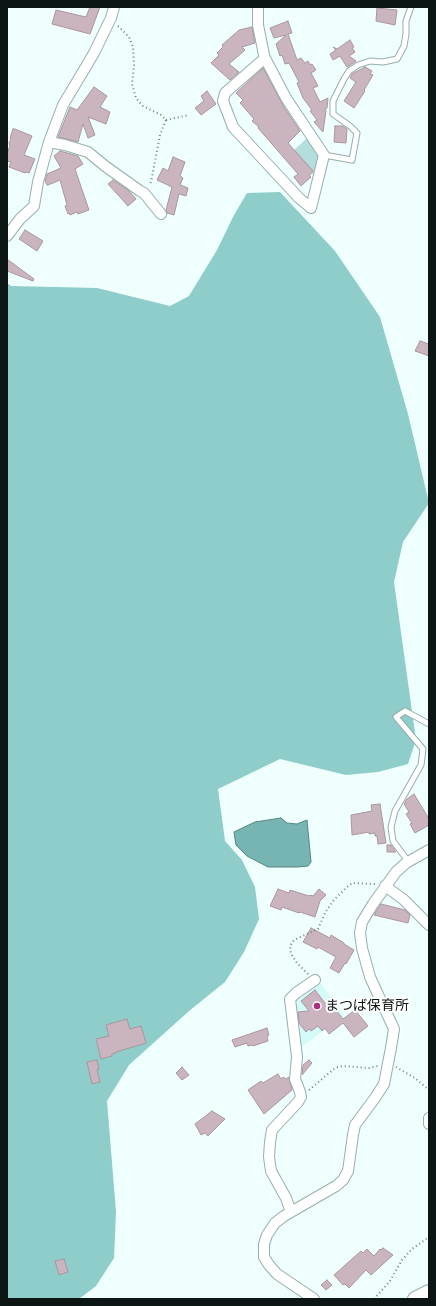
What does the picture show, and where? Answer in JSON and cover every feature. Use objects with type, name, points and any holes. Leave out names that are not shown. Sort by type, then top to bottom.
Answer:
[{"type":"main road","points":[[415,1299],[429,1292]]},
{"type":"street","points":[[7,236],[20,219],[34,206],[38,182],[49,142],[63,105],[94,54],[110,20],[114,7]]},
{"type":"street","points":[[258,7],[258,25],[265,58],[286,98],[324,155],[311,208],[299,198],[233,127],[223,101],[225,93],[265,58]]},
{"type":"street","points":[[49,142],[88,152],[105,166],[144,193],[161,214]]},
{"type":"street","points":[[314,1299],[276,1274],[269,1265],[264,1257],[264,1244],[267,1232],[275,1223],[291,1212],[323,1194],[343,1180],[348,1171],[355,1125],[384,1084],[394,1029],[370,977],[362,948],[360,933],[362,922],[396,872],[408,861],[429,850]]},
{"type":"street","points":[[386,885],[429,924]]},
{"type":"street","points":[[291,1212],[286,1198],[271,1171],[269,1157],[270,1142],[272,1130],[301,1097],[296,1079],[297,1057],[290,1000],[296,993],[315,980]]},
{"type":"street","points":[[429,1118],[429,1124]]},
{"type":"lane","points":[[324,155],[352,160],[357,133],[333,114],[333,101],[349,71],[358,65],[370,61],[383,62],[397,59],[404,46],[406,21],[411,7]]},
{"type":"lane","points":[[408,861],[393,841],[391,827],[395,811],[421,765],[423,749],[396,717],[405,711],[429,724]]},
{"type":"path","points":[[110,20],[114,22],[125,34],[133,48],[134,65],[132,84],[136,98],[143,106],[161,115],[166,120]]},
{"type":"path","points":[[166,120],[188,114]]},
{"type":"path","points":[[144,193],[151,182],[158,143],[166,120]]},
{"type":"path","points":[[315,980],[296,963],[291,954],[290,946],[294,940],[318,929],[325,913],[333,901],[352,883],[386,885]]},
{"type":"path","points":[[301,1097],[335,1068],[342,1066],[369,1068],[388,1064],[415,1078],[429,1090]]},
{"type":"path","points":[[374,1299],[390,1281],[402,1260],[412,1249],[429,1237]]},
{"type":"shaded area","points":[[307,138],[321,155],[316,178],[293,151]]},
{"type":"shaded area","points":[[280,192],[335,251],[380,317],[408,414],[429,503],[403,542],[394,582],[416,740],[408,764],[378,772],[346,775],[280,759],[218,789],[225,841],[242,860],[255,887],[259,919],[244,952],[225,982],[189,1011],[129,1065],[107,1101],[116,1212],[114,1258],[96,1286],[79,1299],[7,1299],[7,283],[11,286],[97,288],[170,306],[189,296],[217,250],[234,215],[247,193]]},
{"type":"shaded area","points":[[281,818],[287,823],[297,824],[307,820],[311,862],[308,866],[268,867],[247,856],[236,845],[234,832],[255,822]]},
{"type":"shaded area","name":"まつば保育所","points":[[319,981],[344,1016],[301,1047],[295,997]]},
{"type":"building","points":[[90,7],[100,7],[90,34],[52,24],[56,10],[86,17]]},
{"type":"building","points":[[377,8],[397,10],[395,25],[376,21]]},
{"type":"building","points":[[288,21],[292,33],[288,34],[297,60],[301,58],[305,63],[308,61],[310,65],[312,64],[316,70],[311,73],[318,86],[313,88],[320,102],[328,98],[327,108],[325,109],[323,132],[314,122],[317,120],[303,98],[297,83],[299,82],[289,63],[285,64],[282,55],[280,56],[276,44],[286,35],[274,38],[270,28]]},
{"type":"building","points":[[252,27],[255,43],[242,47],[245,50],[229,64],[239,72],[230,80],[211,63],[219,55],[217,53],[223,47],[222,45],[239,30]]},
{"type":"building","points":[[350,40],[354,47],[352,48],[355,52],[349,56],[356,61],[347,67],[340,56],[333,60],[330,54],[336,50],[333,47],[337,49]]},
{"type":"building","points":[[365,67],[372,71],[370,74],[373,75],[354,108],[344,101],[356,82],[350,78],[352,74]]},
{"type":"building","points":[[263,68],[284,107],[300,131],[288,143],[313,171],[309,176],[311,177],[301,186],[294,177],[298,174],[258,128],[259,127],[252,121],[254,119],[240,103],[243,100],[236,93]]},
{"type":"building","points":[[94,87],[107,96],[100,107],[110,112],[106,124],[88,117],[95,135],[88,138],[83,124],[78,142],[58,137],[70,107],[77,110]]},
{"type":"building","points":[[207,91],[216,104],[201,115],[195,108],[204,101],[201,96]]},
{"type":"building","points":[[335,126],[343,126],[347,129],[346,143],[334,142]]},
{"type":"building","points":[[13,129],[32,136],[24,155],[35,159],[29,173],[9,167],[11,162],[7,161],[7,153],[10,146],[9,143]]},
{"type":"building","points":[[60,151],[78,156],[83,164],[75,169],[89,210],[78,214],[77,212],[70,215],[69,213],[68,214],[60,180],[48,185],[45,181],[47,174],[61,168],[54,156]]},
{"type":"building","points":[[173,157],[185,162],[180,176],[183,178],[180,185],[188,188],[186,196],[179,194],[174,215],[167,213],[166,210],[172,187],[157,180],[163,168],[168,171]]},
{"type":"building","points":[[113,180],[128,190],[136,199],[128,206],[108,184]]},
{"type":"building","points":[[25,230],[43,241],[37,251],[19,239]]},
{"type":"building","points":[[7,259],[34,279],[33,281],[7,271]]},
{"type":"building","points":[[420,341],[429,344],[429,356],[415,351]]},
{"type":"building","points":[[414,794],[429,819],[429,825],[415,833],[410,824],[412,823],[406,814],[409,812],[404,804],[407,799]]},
{"type":"building","points":[[380,804],[386,843],[378,844],[375,833],[369,834],[369,832],[352,835],[351,815],[372,811],[371,805]]},
{"type":"building","points":[[387,845],[391,845],[396,852],[387,852]]},
{"type":"building","points":[[278,889],[289,893],[290,890],[313,896],[319,889],[326,895],[320,901],[315,917],[282,907],[281,910],[270,906]]},
{"type":"building","points":[[381,904],[405,910],[410,915],[408,923],[374,915]]},
{"type":"building","points":[[311,928],[330,938],[331,935],[354,950],[339,973],[330,968],[336,957],[318,947],[317,949],[303,942]]},
{"type":"building","points":[[315,990],[331,1011],[334,1008],[343,1019],[355,1010],[368,1026],[354,1037],[343,1023],[329,1034],[325,1028],[322,1031],[318,1026],[311,1031],[309,1029],[306,1032],[299,1023],[298,1012],[309,1011],[301,1001]]},
{"type":"building","points":[[127,1019],[130,1029],[141,1026],[146,1043],[116,1052],[112,1054],[112,1056],[101,1059],[96,1039],[109,1036],[106,1025]]},
{"type":"building","points":[[267,1028],[269,1035],[267,1036],[268,1041],[253,1046],[248,1046],[247,1043],[235,1047],[232,1040]]},
{"type":"building","points":[[97,1060],[99,1069],[97,1069],[100,1082],[92,1084],[87,1062]]},
{"type":"building","points":[[309,1060],[312,1063],[302,1075],[303,1065]]},
{"type":"building","points":[[182,1067],[189,1075],[182,1080],[176,1073]]},
{"type":"building","points":[[278,1074],[281,1079],[283,1077],[286,1079],[289,1077],[292,1090],[264,1114],[248,1090],[261,1081],[263,1083]]},
{"type":"building","points":[[212,1111],[225,1119],[208,1136],[205,1133],[201,1135],[195,1124]]},
{"type":"building","points":[[383,1248],[393,1255],[371,1275],[366,1270],[349,1288],[345,1284],[343,1285],[334,1275],[361,1251],[363,1253],[367,1249],[374,1256],[380,1249],[381,1250]]},
{"type":"building","points":[[64,1259],[68,1272],[59,1275],[55,1261]]},
{"type":"building","points":[[327,1280],[332,1285],[326,1290],[321,1285]]},
{"type":"place","name":"まつば保育所","points":[[317,1006]]}]
